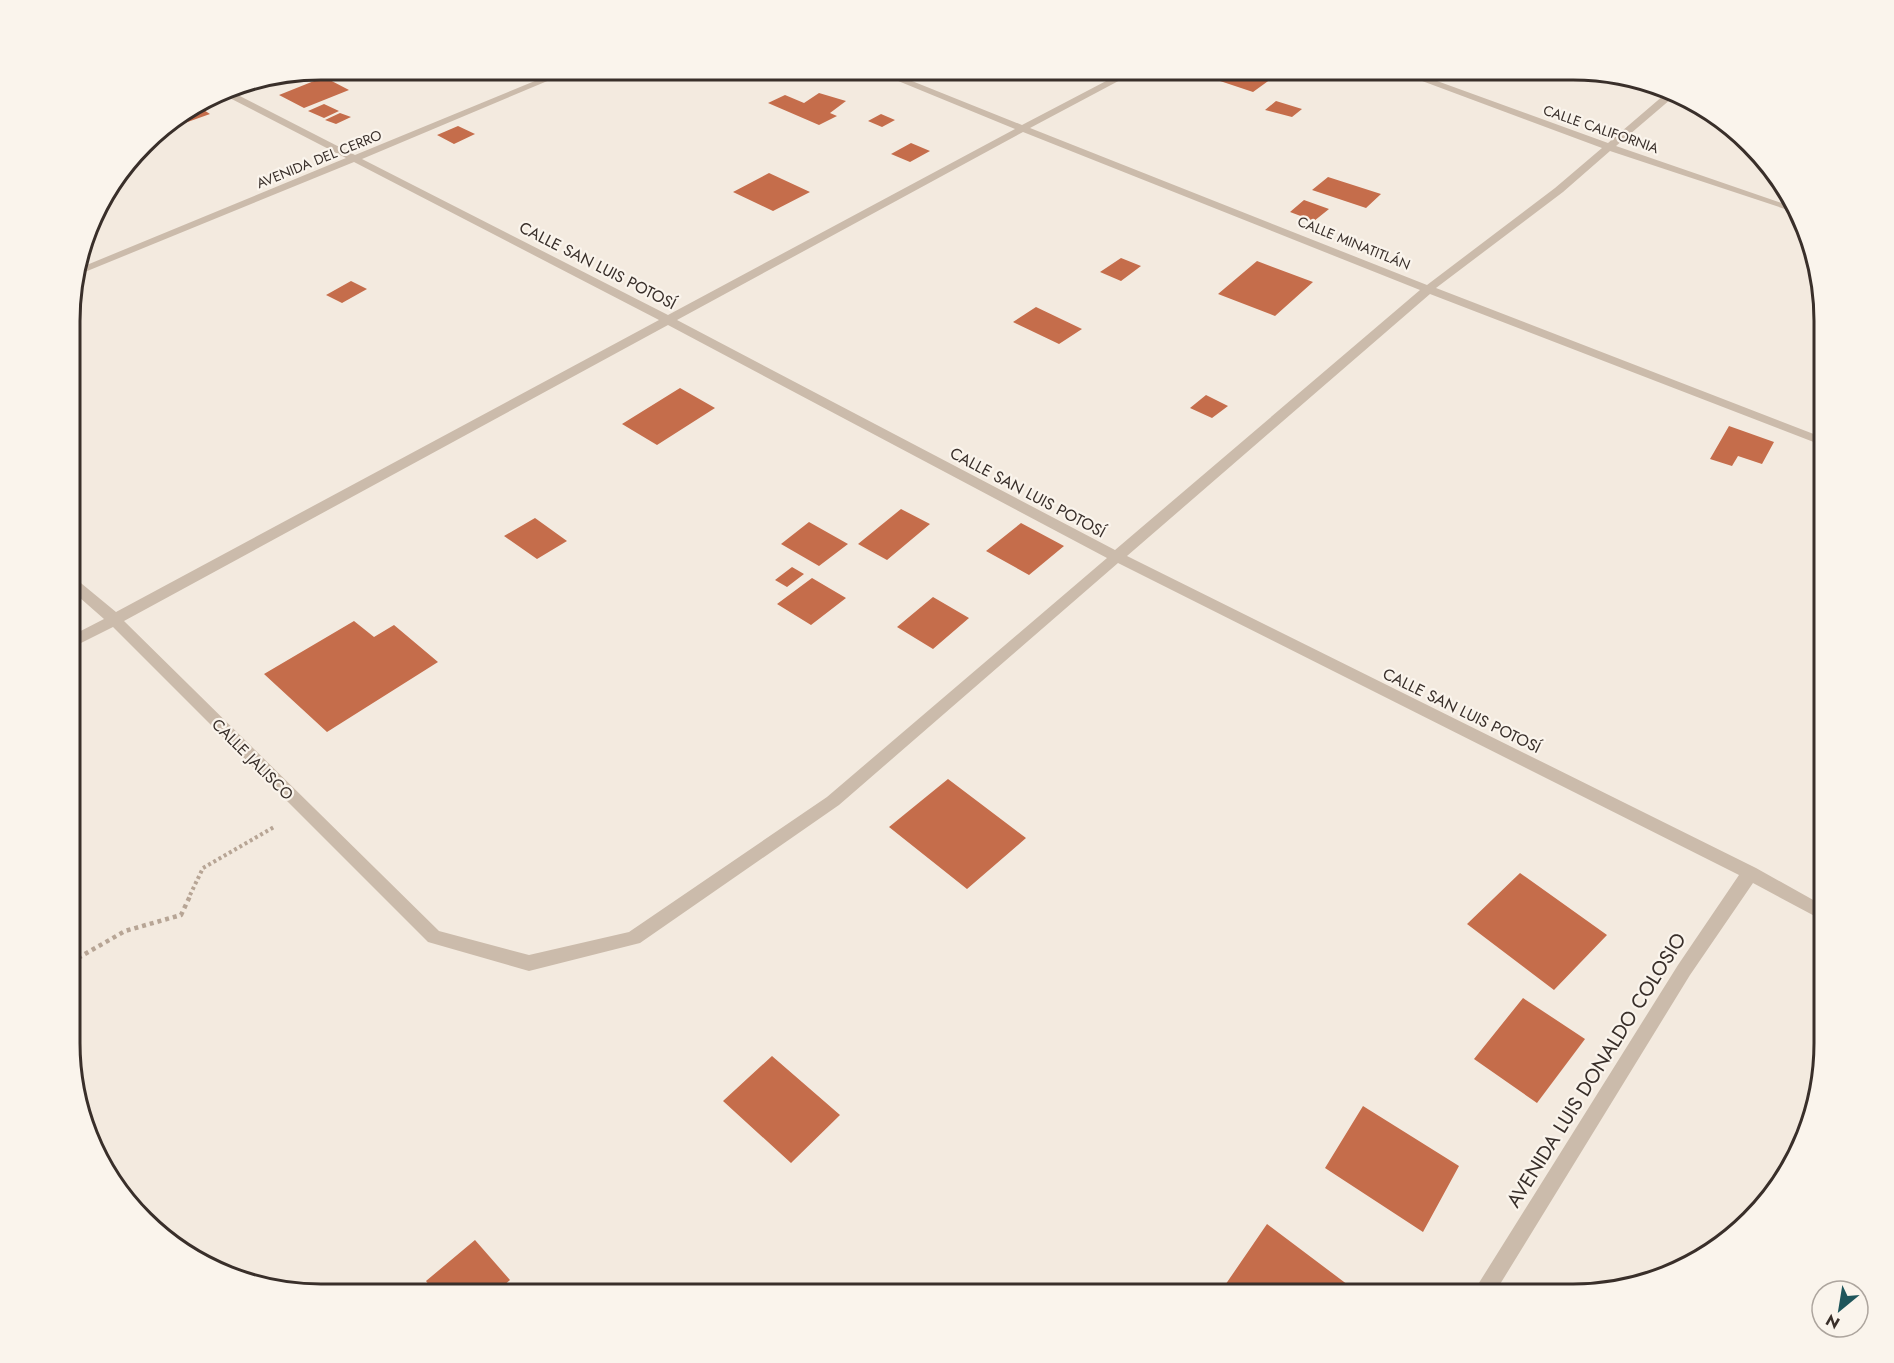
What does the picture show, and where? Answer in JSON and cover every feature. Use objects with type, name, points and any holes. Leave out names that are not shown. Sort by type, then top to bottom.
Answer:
[{"type":"street","name":"AVENIDA DEL CERRO","points":[[85,269],[547,80]]},
{"type":"street","name":"CALLE MINATITLÁN","points":[[901,80],[1428,289],[1814,438]]},
{"type":"street","points":[[80,638],[1116,80]]},
{"type":"street","name":"CALLE CALIFORNIA","points":[[1424,80],[1609,147],[1786,206]]},
{"type":"street","name":"CALLE SAN LUIS POTOSÍ","points":[[233,96],[668,320],[1117,557],[1750,873],[1814,908]]},
{"type":"street","points":[[1117,557],[1428,289],[1559,190],[1666,98]]},
{"type":"street","name":"CALLE JALISCO","points":[[80,590],[114,619],[434,937],[529,963],[634,938],[833,801],[1117,557]]},
{"type":"street","name":"AVENIDA LUIS DONALDO COLOSIO","points":[[1488,1284],[1684,970],[1750,873]]},
{"type":"path","points":[[80,957],[125,931],[181,915],[203,868],[304,810]]},
{"type":"building","points":[[316,80],[330,80],[349,90],[304,108],[279,95]]},
{"type":"building","points":[[1217,80],[1270,80],[1253,92]]},
{"type":"building","points":[[819,93],[846,101],[830,113],[837,116],[819,125],[768,103],[785,95],[804,103]]},
{"type":"building","points":[[1276,101],[1302,109],[1292,117],[1265,110]]},
{"type":"building","points":[[324,104],[339,111],[324,118],[308,111]]},
{"type":"building","points":[[204,110],[210,114],[182,124]]},
{"type":"building","points":[[340,113],[351,117],[336,124],[325,120]]},
{"type":"building","points":[[881,114],[895,120],[882,127],[868,121]]},
{"type":"building","points":[[458,126],[475,134],[454,144],[437,135]]},
{"type":"building","points":[[911,143],[930,151],[910,162],[891,154]]},
{"type":"building","points":[[769,173],[810,192],[773,211],[733,192]]},
{"type":"building","points":[[1328,177],[1381,194],[1366,208],[1312,190]]},
{"type":"building","points":[[1304,200],[1329,209],[1314,221],[1290,212]]},
{"type":"building","points":[[1121,258],[1141,266],[1121,281],[1100,272]]},
{"type":"building","points":[[1257,261],[1313,282],[1275,316],[1218,294]]},
{"type":"building","points":[[351,281],[367,289],[342,303],[326,295]]},
{"type":"building","points":[[1036,307],[1082,329],[1059,344],[1013,322]]},
{"type":"building","points":[[680,388],[715,408],[657,445],[622,424]]},
{"type":"building","points":[[1206,395],[1228,406],[1212,418],[1190,408]]},
{"type":"building","points":[[1729,426],[1774,442],[1762,464],[1738,456],[1732,466],[1710,459]]},
{"type":"building","points":[[901,509],[930,524],[887,560],[858,544]]},
{"type":"building","points":[[535,518],[567,541],[537,559],[504,536]]},
{"type":"building","points":[[809,522],[848,544],[819,566],[781,544]]},
{"type":"building","points":[[1021,523],[1064,546],[1029,575],[986,551]]},
{"type":"building","points":[[792,567],[804,574],[787,587],[775,580]]},
{"type":"building","points":[[812,578],[846,598],[811,625],[777,604]]},
{"type":"building","points":[[933,597],[969,618],[933,649],[897,627]]},
{"type":"building","points":[[354,621],[374,637],[394,625],[438,662],[327,732],[264,674]]},
{"type":"building","points":[[948,779],[1026,838],[967,889],[889,827]]},
{"type":"building","points":[[1520,873],[1607,935],[1554,990],[1467,924]]},
{"type":"building","points":[[1523,998],[1585,1039],[1537,1103],[1474,1059]]},
{"type":"building","points":[[772,1056],[840,1115],[791,1163],[723,1101]]},
{"type":"building","points":[[1363,1106],[1459,1166],[1423,1232],[1325,1168]]},
{"type":"building","points":[[1267,1224],[1347,1284],[1226,1284]]},
{"type":"building","points":[[475,1240],[510,1280],[505,1284],[428,1284],[426,1281]]}]
